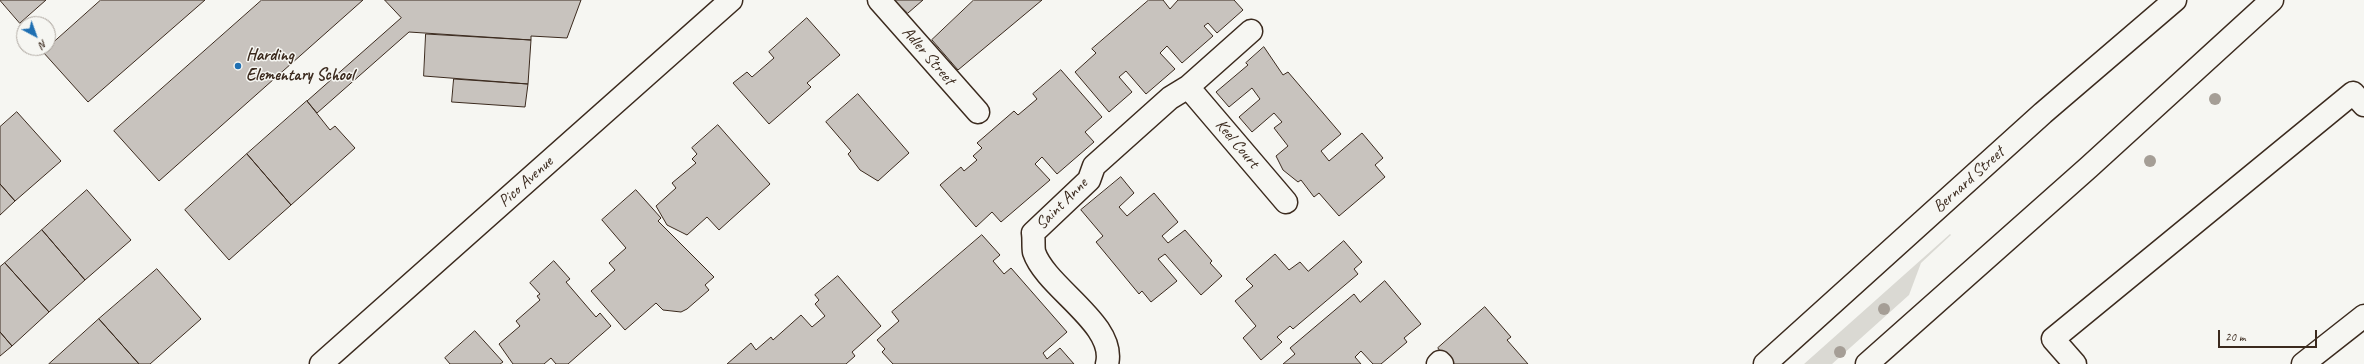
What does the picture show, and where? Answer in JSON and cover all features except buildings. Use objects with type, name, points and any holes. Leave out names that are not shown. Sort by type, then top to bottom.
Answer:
[{"type":"street","name":"Pico Avenue","points":[[321,364],[730,0]]},
{"type":"street","name":"Adler Street","points":[[879,0],[978,112]]},
{"type":"street","name":"Bernard Street","points":[[1765,364],[2043,113],[2175,0]]},
{"type":"street","points":[[1867,364],[2084,172],[2272,0]]},
{"type":"street","name":"Saint Anne","points":[[1107,364],[1109,357],[1105,338],[1043,267],[1034,251],[1033,233],[1089,180],[1094,166],[1170,98],[1188,87],[1251,31]]},
{"type":"street","name":"Keel Court","points":[[1188,87],[1286,202]]},
{"type":"street","points":[[2075,364],[2053,339],[2353,93],[2364,105]]},
{"type":"street","points":[[2303,364],[2364,316]]},
{"type":"street","points":[[1438,364],[1440,362],[1442,364]]},
{"type":"shaded area","points":[[1950,234],[1951,235],[1921,263],[1909,295],[1832,364],[1804,364]]},
{"type":"place","name":"Harding Elementary School","points":[[238,66]]}]
